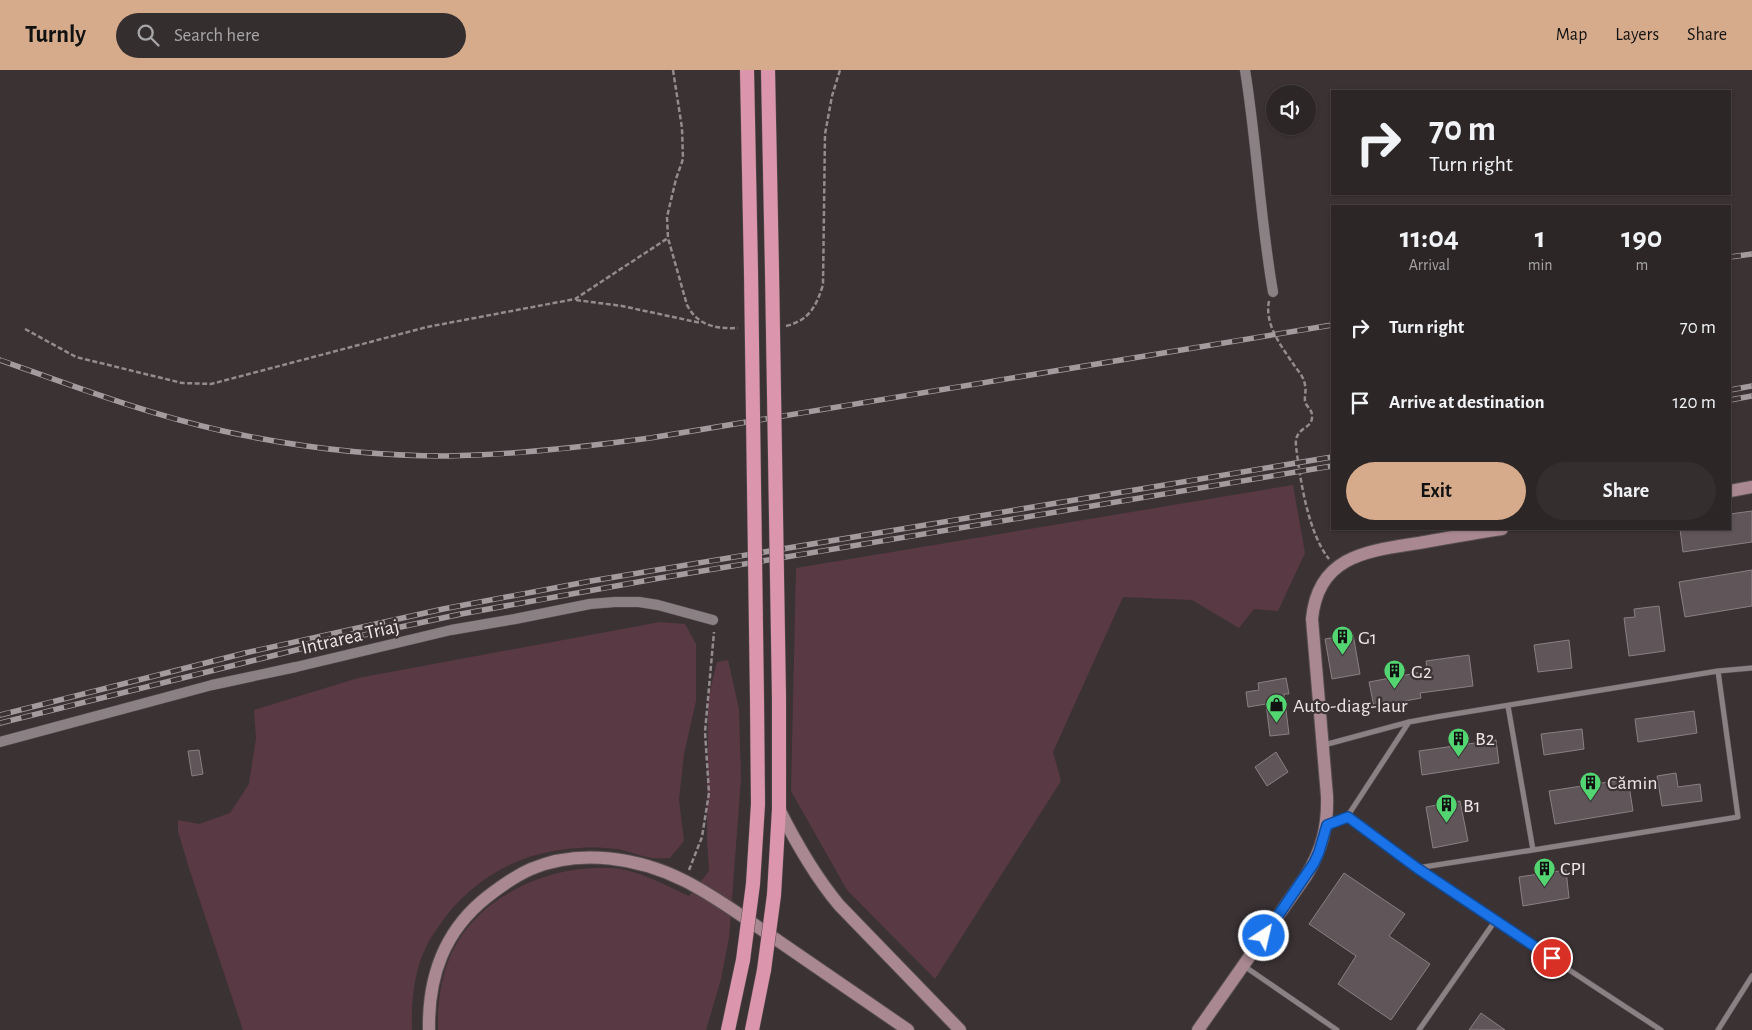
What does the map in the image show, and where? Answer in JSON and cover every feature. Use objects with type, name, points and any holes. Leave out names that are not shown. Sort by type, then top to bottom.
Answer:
[{"type":"highway","points":[[728,1030],[743,960],[753,884],[758,804],[747,70]]},
{"type":"highway","points":[[752,1030],[764,970],[774,895],[779,808],[779,698],[768,70]]},
{"type":"main road","points":[[1731,491],[1752,488]]},
{"type":"main road","points":[[1198,1030],[1314,863],[1327,825],[1324,746],[1312,619],[1316,598],[1324,582],[1336,568],[1350,559],[1371,551],[1496,530]]},
{"type":"main road","points":[[779,808],[806,860],[839,905],[960,1030]]},
{"type":"main road","points":[[429,1030],[433,978],[447,943],[470,913],[499,887],[516,877],[548,863],[573,859],[602,858],[652,867],[685,881],[908,1030]]},
{"type":"street","points":[[1245,70],[1273,292]]},
{"type":"street","name":"Intrarea Triaj","points":[[0,742],[212,685],[451,630],[590,604],[639,602],[658,605],[713,620]]},
{"type":"lane","points":[[1324,746],[1409,722],[1718,671],[1752,668]]},
{"type":"lane","points":[[1417,868],[1738,817],[1718,671]]},
{"type":"lane","points":[[1508,706],[1533,850]]},
{"type":"lane","points":[[1327,825],[1348,817],[1409,722]]},
{"type":"lane","points":[[1348,817],[1417,868],[1661,1030]]},
{"type":"lane","points":[[1419,1030],[1495,921]]},
{"type":"lane","points":[[1244,966],[1337,1030]]},
{"type":"lane","points":[[1718,1030],[1752,976]]},
{"type":"path","points":[[673,70],[682,128],[683,158],[668,217],[668,238],[687,305],[692,314],[703,323]]},
{"type":"path","points":[[780,326],[789,325],[811,313],[823,285],[825,134],[832,96],[840,70]]},
{"type":"path","points":[[575,299],[668,238]]},
{"type":"path","points":[[1273,292],[1268,302],[1268,318],[1278,340],[1302,376],[1305,384],[1305,401],[1312,412],[1310,423],[1302,429],[1295,439],[1311,524],[1323,553],[1336,568]]},
{"type":"path","points":[[25,329],[76,357],[182,383],[211,384],[427,327],[575,299],[622,306],[726,329],[744,328]]},
{"type":"path","points":[[685,881],[702,837],[708,793],[705,732],[714,633],[713,620]]},
{"type":"shaded area","points":[[1293,485],[1305,553],[1278,611],[1254,609],[1239,628],[1192,600],[1123,597],[1053,752],[1061,781],[935,979],[847,890],[791,791],[796,568]]},
{"type":"shaded area","points":[[660,622],[685,624],[696,644],[696,701],[684,754],[679,800],[684,841],[670,858],[650,858],[609,848],[559,850],[538,854],[519,861],[483,881],[452,909],[428,942],[419,965],[414,986],[412,1030],[243,1030],[188,865],[178,831],[178,820],[199,824],[230,813],[249,784],[256,738],[254,710],[358,678]]},
{"type":"shaded area","points":[[728,660],[739,709],[741,779],[729,938],[721,979],[706,1030],[438,1030],[441,990],[452,952],[464,932],[480,914],[499,899],[519,887],[564,871],[611,868],[642,875],[689,896],[709,871],[707,840],[708,699],[717,662]]},
{"type":"building","points":[[1752,511],[1752,542],[1683,552],[1680,530],[1731,530],[1731,514]]},
{"type":"building","points":[[1752,570],[1752,606],[1685,617],[1679,582]]},
{"type":"building","points":[[1659,606],[1665,651],[1629,656],[1624,618],[1635,617],[1634,609]]},
{"type":"building","name":"G1","points":[[1353,634],[1360,674],[1332,679],[1325,639]]},
{"type":"building","points":[[1569,640],[1572,668],[1538,672],[1534,645]]},
{"type":"building","points":[[1469,655],[1473,686],[1420,693],[1421,698],[1374,707],[1369,682],[1427,671],[1426,661]]},
{"type":"building","points":[[1286,678],[1289,694],[1284,694],[1289,734],[1270,736],[1266,704],[1248,707],[1246,692],[1259,690],[1258,683]]},
{"type":"building","points":[[1694,711],[1697,733],[1638,742],[1635,719]]},
{"type":"building","points":[[1582,729],[1584,749],[1544,755],[1541,734]]},
{"type":"building","name":"B2","points":[[1496,740],[1499,763],[1422,775],[1419,751]]},
{"type":"building","points":[[199,750],[203,774],[192,776],[188,751]]},
{"type":"building","points":[[1276,752],[1288,772],[1267,786],[1255,767]]},
{"type":"building","points":[[1676,773],[1678,787],[1700,784],[1702,801],[1662,806],[1657,776]]},
{"type":"building","name":"Cămin","points":[[1628,779],[1633,811],[1555,824],[1549,791]]},
{"type":"building","name":"B1","points":[[1460,801],[1468,841],[1433,848],[1426,807]]},
{"type":"building","name":"CPI","points":[[1566,870],[1569,898],[1523,906],[1519,877]]},
{"type":"building","points":[[1344,873],[1405,914],[1389,936],[1430,964],[1391,1020],[1338,984],[1356,956],[1309,924]]},
{"type":"building","points":[[1481,1013],[1505,1030],[1469,1030]]},
{"type":"railway","points":[[1731,257],[1752,254]]},
{"type":"railway","points":[[0,360],[138,408],[223,431],[278,442],[334,450],[447,456],[549,450],[650,438],[1331,325]]},
{"type":"railway","points":[[1731,390],[1752,386]]},
{"type":"railway","points":[[1731,400],[1752,396]]},
{"type":"railway","points":[[0,715],[245,653],[443,609],[591,581],[1331,457]]},
{"type":"railway","points":[[0,723],[308,647],[461,614],[660,578],[1331,466]]},
{"type":"place","name":"G1","points":[[1342,656]]},
{"type":"place","name":"G2","points":[[1395,690]]},
{"type":"place","name":"Auto-diag-laur","points":[[1277,724]]},
{"type":"place","name":"B2","points":[[1459,757]]},
{"type":"place","name":"Cămin","points":[[1591,801]]},
{"type":"place","name":"B1","points":[[1447,824]]},
{"type":"place","name":"CPI","points":[[1544,887]]},
{"type":"route","points":[[1264,936],[1314,863],[1327,825],[1348,817],[1417,868],[1552,958]]}]
